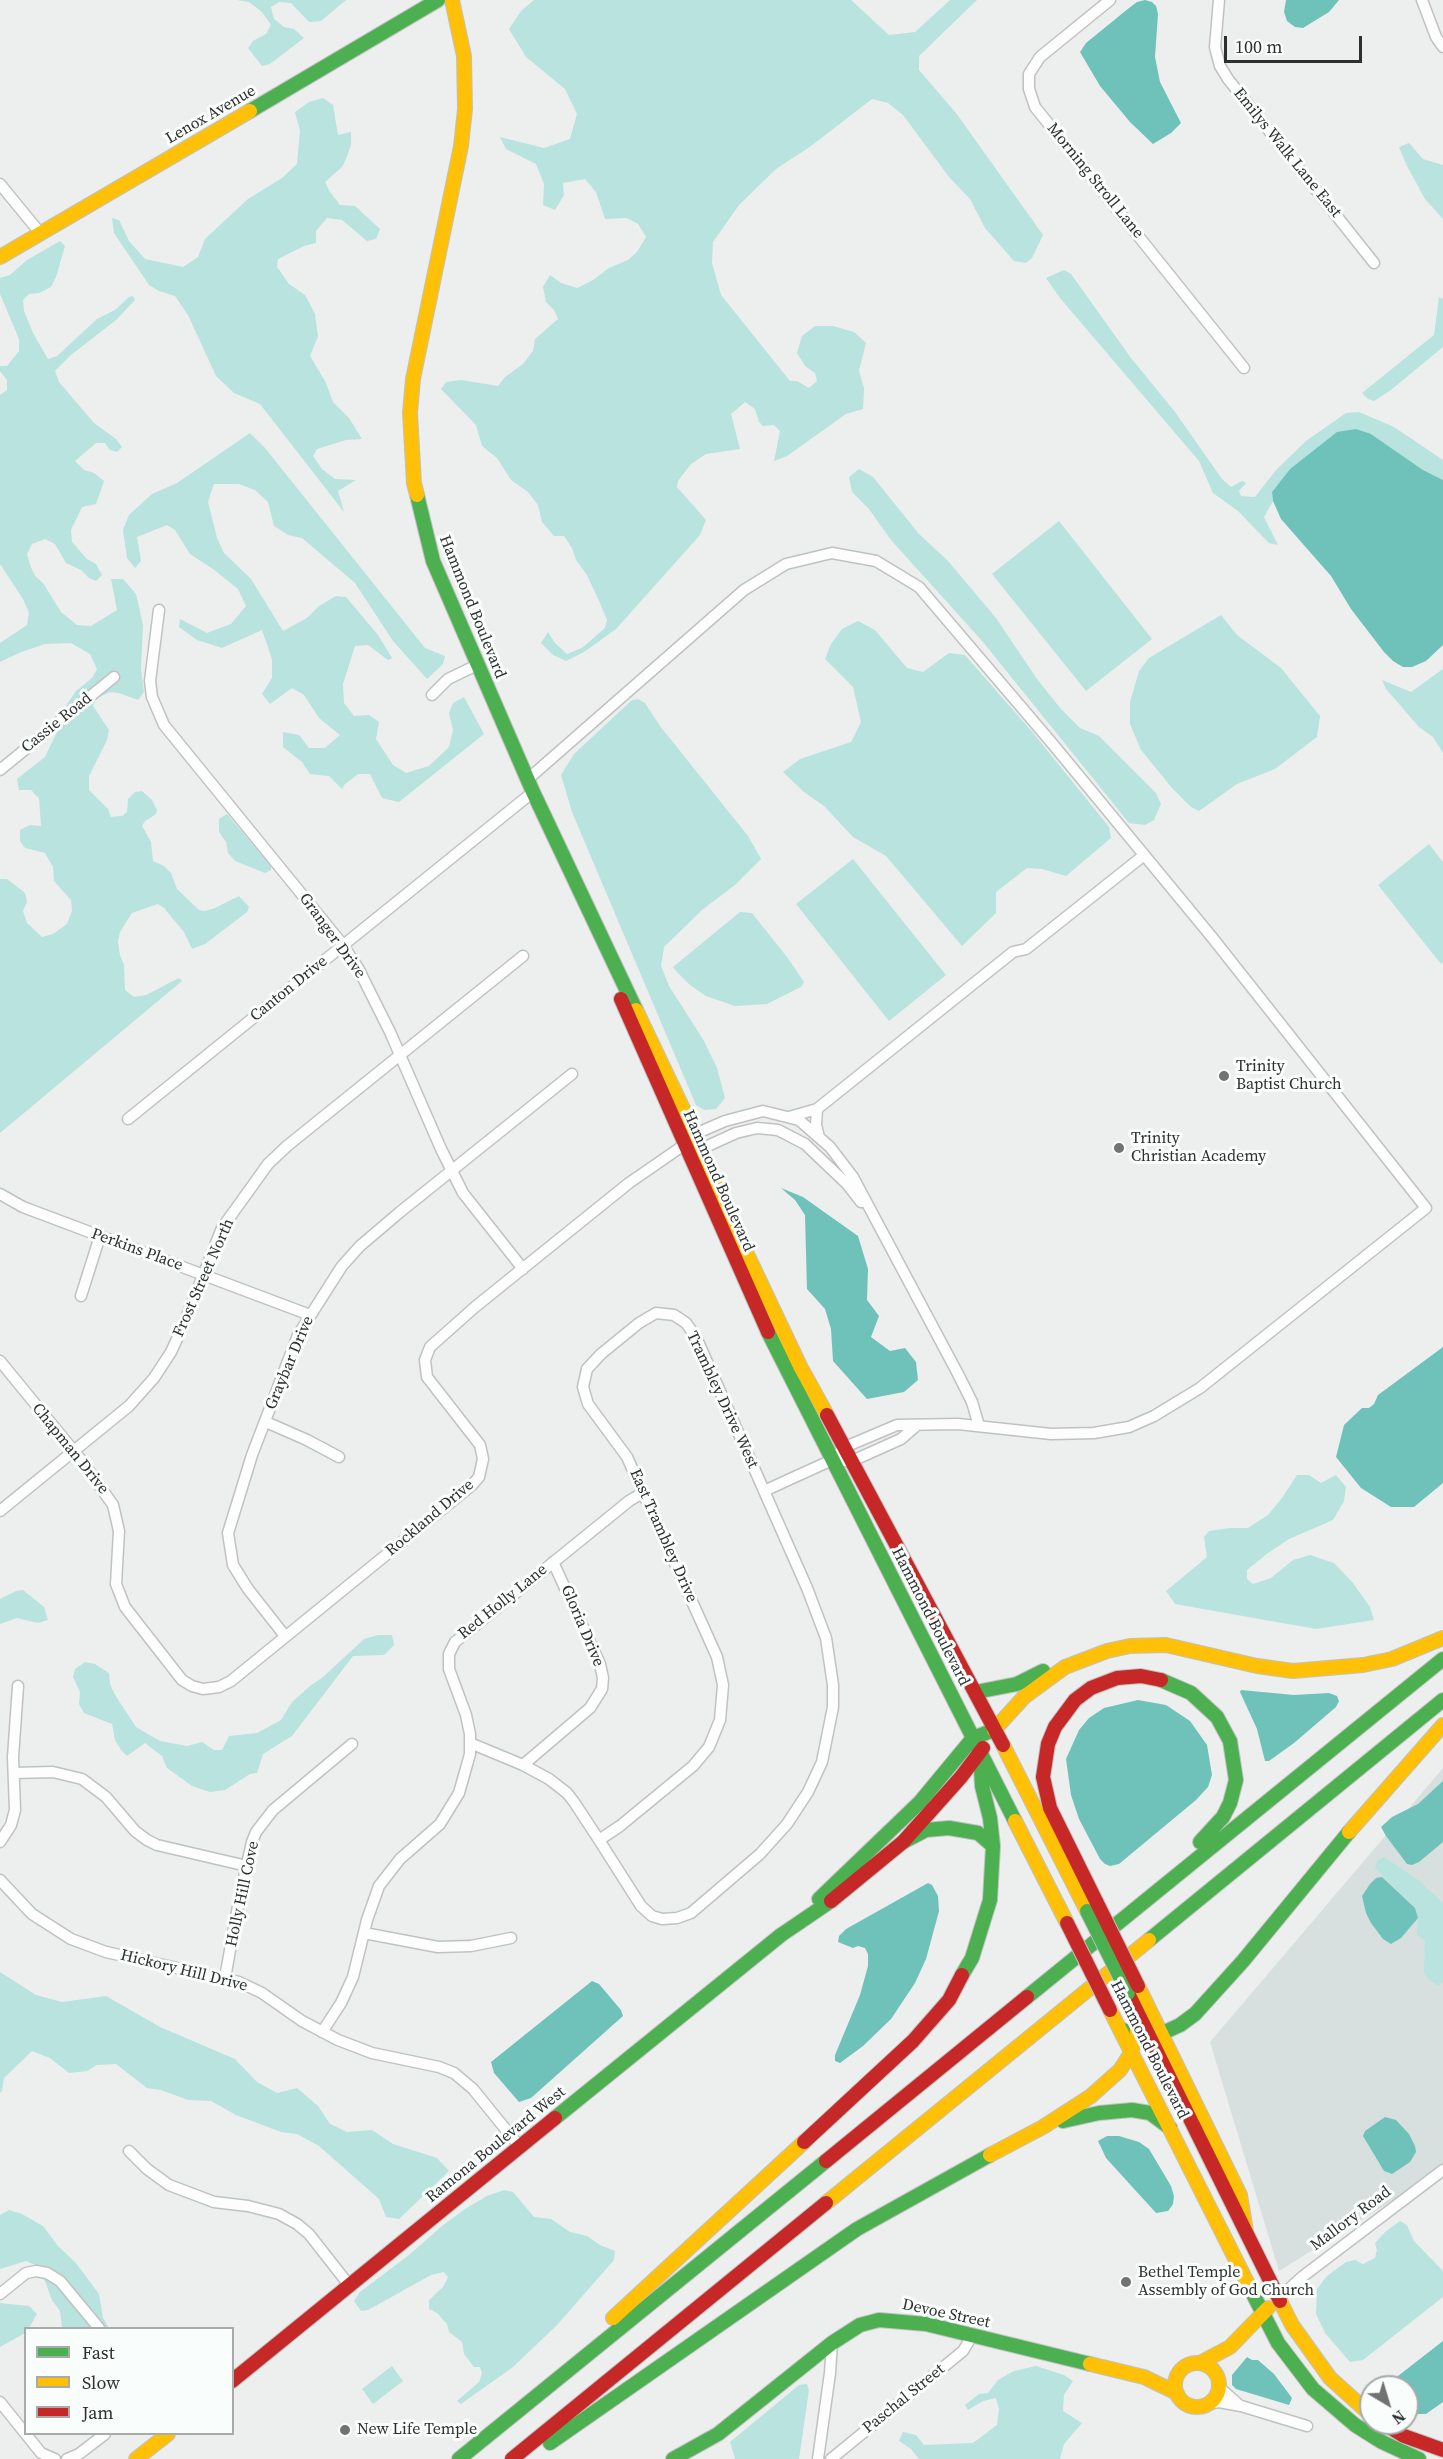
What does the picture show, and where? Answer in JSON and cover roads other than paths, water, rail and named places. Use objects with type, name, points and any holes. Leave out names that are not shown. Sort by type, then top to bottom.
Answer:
[{"type":"main road","name":"Lenox Avenue","points":[[0,257],[438,0]]},
{"type":"main road","name":"Hammond Boulevard","points":[[452,0],[464,57],[465,109],[461,146],[413,379],[411,441],[414,483],[425,535],[450,603],[533,792],[695,1134],[719,1195],[800,1366],[976,1692],[994,1730],[1092,1907]]},
{"type":"main road","name":"Hammond Boulevard","points":[[594,922],[629,1019],[763,1323],[1263,2314]]},
{"type":"main road","points":[[994,1730],[1024,1697],[1065,1667],[1107,1651],[1130,1646],[1166,1645],[1257,1666],[1293,1671],[1333,1669],[1392,1659],[1443,1638]]},
{"type":"main road","points":[[976,1692],[1017,1684],[1066,1659],[1094,1649],[1107,1651]]},
{"type":"main road","points":[[459,2459],[1443,1659]]},
{"type":"main road","points":[[1134,1910],[1214,1828],[1230,1803],[1236,1780],[1230,1741],[1217,1717],[1191,1693],[1177,1685],[1154,1677],[1141,1676],[1117,1678],[1091,1688],[1068,1709],[1055,1727],[1048,1744],[1043,1777],[1050,1808],[1092,1907],[1133,1989],[1149,2035],[1182,2075],[1240,2195],[1246,2231]]},
{"type":"main road","points":[[512,2459],[1443,1701]]},
{"type":"main road","points":[[522,2459],[546,2446],[857,2229],[936,2183],[1043,2127],[1106,2084],[1149,2035],[1180,2025],[1194,2014],[1243,1961],[1360,1818],[1443,1725]]},
{"type":"main road","name":"Ramona Boulevard West","points":[[234,2379],[781,1935],[920,1802],[973,1738],[994,1730]]},
{"type":"main road","name":"Ramona Boulevard West","points":[[781,1935],[824,1907],[903,1842],[931,1813],[980,1752],[994,1730]]},
{"type":"main road","points":[[484,2439],[764,2181],[931,2023],[960,1982],[979,1940],[990,1900],[993,1846],[990,1818],[982,1786],[980,1752]]},
{"type":"main road","points":[[903,1842],[926,1830],[949,1828],[978,1833],[993,1846]]},
{"type":"main road","name":"Hammond Boulevard","points":[[1133,1989],[1136,2011],[1279,2298]]},
{"type":"main road","points":[[1182,2075],[1183,2042],[1194,2014]]},
{"type":"main road","points":[[1120,2029],[1149,2035]]},
{"type":"main road","points":[[1043,2127],[1099,2113],[1132,2110],[1150,2113],[1170,2128]]},
{"type":"main road","points":[[1279,2298],[1292,2325],[1314,2358],[1359,2405]]},
{"type":"main road","name":"Mallory Road","points":[[1200,2364],[1230,2347],[1279,2298]]},
{"type":"main road","points":[[1263,2314],[1278,2343],[1320,2396],[1355,2425],[1382,2442],[1419,2459]]},
{"type":"main road","name":"Devoe Street","points":[[677,2458],[718,2434],[832,2343],[860,2325],[889,2319],[926,2324],[1144,2377],[1177,2393]]},
{"type":"main road","name":"Mallory Road","points":[[1218,2382],[1230,2347]]},
{"type":"main road","points":[[1200,2364],[1210,2368],[1218,2382],[1215,2397],[1207,2404],[1189,2405],[1177,2393],[1175,2381],[1180,2371],[1189,2365],[1200,2364]]},
{"type":"main road","name":"Devoe Street","points":[[1144,2377],[1180,2371]]},
{"type":"main road","points":[[136,2459],[166,2435]]},
{"type":"main road","points":[[1402,2435],[1443,2450]]},
{"type":"street","name":"Morning Stroll Lane","points":[[1110,0],[1040,57],[1029,74],[1029,89],[1035,107],[1244,368]]},
{"type":"street","name":"Emilys Walk Lane East","points":[[1219,0],[1215,46],[1224,73],[1374,263]]},
{"type":"street","points":[[1422,0],[1436,37],[1443,47]]},
{"type":"street","points":[[0,184],[41,234]]},
{"type":"street","points":[[528,779],[744,590],[786,564],[832,554],[876,561],[919,588],[1051,742],[1211,936],[1426,1208],[1200,1388],[1154,1416],[1129,1426],[1094,1433],[1051,1434],[979,1426],[897,1425],[888,1427],[845,1448],[832,1460],[764,1491]]},
{"type":"street","name":"Granger Drive","points":[[159,610],[150,681],[152,697],[164,725],[343,945],[369,988],[463,1193],[523,1269]]},
{"type":"street","points":[[432,695],[448,679],[477,664]]},
{"type":"street","name":"Cassie Road","points":[[4,767],[114,677]]},
{"type":"street","points":[[0,754],[4,767]]},
{"type":"street","name":"Canton Drive","points":[[128,1119],[533,792]]},
{"type":"street","points":[[787,1117],[818,1109],[1013,952],[1026,949],[1143,855]]},
{"type":"street","name":"Frost Street North","points":[[0,1511],[129,1406],[154,1378],[171,1352],[222,1228],[268,1164],[287,1146],[523,956]]},
{"type":"street","name":"Graybar Drive","points":[[285,1636],[248,1589],[233,1565],[228,1533],[232,1515],[298,1335],[342,1266],[360,1246],[572,1074]]},
{"type":"street","points":[[818,1109],[816,1125],[819,1137]]},
{"type":"street","points":[[695,1134],[725,1121],[763,1112],[799,1120],[830,1147],[853,1177],[877,1221],[972,1402],[979,1426]]},
{"type":"street","points":[[684,1145],[701,1149],[736,1133],[757,1128],[778,1130],[805,1144],[847,1184],[877,1221]]},
{"type":"street","name":"Rockland Drive","points":[[203,1689],[219,1687],[231,1682],[464,1492],[479,1477],[483,1459],[480,1445],[432,1386],[426,1369],[427,1353],[430,1347],[475,1307],[629,1183],[684,1145],[695,1134]]},
{"type":"street","name":"Perkins Place","points":[[0,1194],[23,1207],[310,1315]]},
{"type":"street","points":[[81,1296],[100,1236]]},
{"type":"street","name":"East Trambley Drive","points":[[599,1840],[620,1826],[700,1759],[714,1739],[723,1702],[722,1676],[717,1657],[644,1492],[627,1457],[585,1397],[583,1380],[587,1369],[601,1354],[639,1323],[656,1313],[674,1315]]},
{"type":"street","name":"Trambley Drive West","points":[[599,1840],[641,1906],[652,1916],[662,1919],[677,1918],[699,1907],[760,1854],[794,1814],[808,1792],[822,1762],[831,1722],[833,1684],[826,1638],[821,1623],[696,1337],[686,1323],[674,1315]]},
{"type":"street","name":"Chapman Drive","points":[[0,1362],[108,1496],[117,1515],[119,1531],[116,1574],[122,1601],[130,1616],[182,1680],[203,1689]]},
{"type":"street","points":[[266,1422],[339,1457]]},
{"type":"street","points":[[832,1460],[852,1461],[901,1439],[916,1426]]},
{"type":"street","name":"Red Holly Lane","points":[[322,2032],[349,1987],[374,1899],[388,1872],[440,1824],[455,1802],[466,1774],[470,1743],[466,1715],[449,1669],[449,1654],[452,1646],[461,1635],[629,1501],[644,1492]]},
{"type":"street","name":"Gloria Drive","points":[[523,1765],[590,1708],[602,1689],[603,1677],[600,1664],[553,1562]]},
{"type":"street","points":[[0,1842],[13,1818],[16,1798],[14,1773],[18,1686]]},
{"type":"street","points":[[470,1743],[523,1765],[549,1779],[567,1793],[599,1840]]},
{"type":"street","name":"Holly Hill Cove","points":[[225,1978],[252,1842],[267,1815],[352,1744]]},
{"type":"street","points":[[14,1773],[53,1772],[82,1779],[106,1797],[135,1831],[147,1840],[157,1845],[247,1866]]},
{"type":"street","name":"Hickory Hill Drive","points":[[0,1880],[32,1914],[71,1939],[132,1958],[225,1978],[262,1993],[322,2032],[372,2053],[440,2067],[454,2073],[473,2089],[520,2147]]},
{"type":"street","points":[[364,1933],[438,1947],[471,1946],[511,1938]]},
{"type":"street","points":[[129,2151],[147,2169],[169,2185],[214,2202],[248,2206],[289,2220],[309,2234],[349,2285]]},
{"type":"street","name":"Mallory Road","points":[[1279,2298],[1302,2277],[1443,2170]]},
{"type":"street","points":[[0,2294],[26,2273],[36,2271],[47,2273],[60,2281],[98,2327]]},
{"type":"street","name":"Paschal Street","points":[[831,2459],[963,2351],[972,2336]]},
{"type":"street","points":[[818,2459],[832,2343]]},
{"type":"street","points":[[1218,2382],[1241,2406]]},
{"type":"street","points":[[0,2402],[24,2432]]},
{"type":"street","points":[[1207,2404],[1219,2402],[1241,2406],[1307,2426]]},
{"type":"street","points":[[27,2435],[41,2453],[55,2459]]},
{"type":"street","points":[[67,2459],[79,2454],[103,2435]]},
{"type":"water","points":[[1145,0],[1156,6],[1158,14],[1155,57],[1160,82],[1181,123],[1171,133],[1153,144],[1130,122],[1100,86],[1080,52],[1086,43],[1129,8]]},
{"type":"water","points":[[1286,0],[1339,0],[1329,12],[1303,28],[1295,27],[1287,21],[1284,12]]},
{"type":"water","points":[[1356,429],[1371,434],[1423,470],[1443,480],[1443,645],[1426,661],[1412,667],[1403,667],[1384,652],[1351,609],[1331,576],[1281,519],[1273,501],[1272,492],[1290,469],[1337,432]]},
{"type":"water","points":[[781,1188],[803,1197],[858,1236],[868,1269],[867,1300],[879,1316],[871,1337],[890,1351],[905,1348],[916,1362],[918,1380],[904,1392],[867,1399],[833,1361],[831,1329],[825,1309],[807,1289],[805,1215],[795,1200]]},
{"type":"water","points":[[1443,1347],[1443,1483],[1414,1507],[1391,1507],[1361,1488],[1336,1457],[1344,1425],[1362,1408],[1369,1408],[1374,1404],[1378,1395]]},
{"type":"water","points":[[1241,1690],[1294,1695],[1329,1693],[1337,1696],[1339,1701],[1336,1707],[1294,1743],[1269,1761],[1265,1761],[1257,1729]]},
{"type":"water","points":[[1138,1700],[1166,1705],[1190,1721],[1207,1745],[1212,1775],[1208,1787],[1196,1800],[1119,1864],[1110,1866],[1100,1859],[1079,1819],[1071,1795],[1066,1759],[1079,1730],[1089,1718],[1104,1708]]},
{"type":"water","points":[[1443,1781],[1443,1842],[1419,1862],[1412,1865],[1407,1864],[1381,1827],[1392,1817],[1418,1804]]},
{"type":"water","points":[[1382,1877],[1415,1908],[1418,1918],[1401,1938],[1391,1944],[1383,1939],[1371,1923],[1362,1896],[1376,1878]]},
{"type":"water","points":[[928,1883],[932,1885],[938,1896],[939,1911],[926,1959],[915,1983],[891,2019],[863,2046],[840,2063],[835,2061],[835,2055],[860,1995],[868,1966],[868,1954],[865,1948],[858,1946],[853,1948],[838,1942],[839,1936],[846,1929]]},
{"type":"water","points":[[592,1981],[599,1984],[621,2010],[623,2016],[531,2098],[519,2102],[494,2073],[491,2062]]},
{"type":"water","points":[[1385,2117],[1396,2120],[1409,2134],[1416,2152],[1410,2162],[1392,2174],[1384,2171],[1363,2136],[1365,2131]]},
{"type":"water","points":[[1107,2136],[1119,2136],[1139,2142],[1149,2149],[1171,2186],[1174,2196],[1173,2204],[1168,2211],[1156,2213],[1106,2158],[1098,2141]]},
{"type":"water","points":[[1443,2341],[1443,2402],[1426,2414],[1419,2414],[1419,2375],[1399,2375]]},
{"type":"water","points":[[1247,2357],[1258,2360],[1274,2374],[1292,2398],[1289,2405],[1236,2389],[1232,2385],[1232,2375]]},
{"type":"place","name":"Trinity Baptist Church","points":[[1224,1076]]},
{"type":"place","name":"Trinity Christian Academy","points":[[1119,1148]]},
{"type":"place","name":"Bethel Temple Assembly of God Church","points":[[1126,2282]]},
{"type":"place","name":"New Life Temple","points":[[345,2430]]}]
